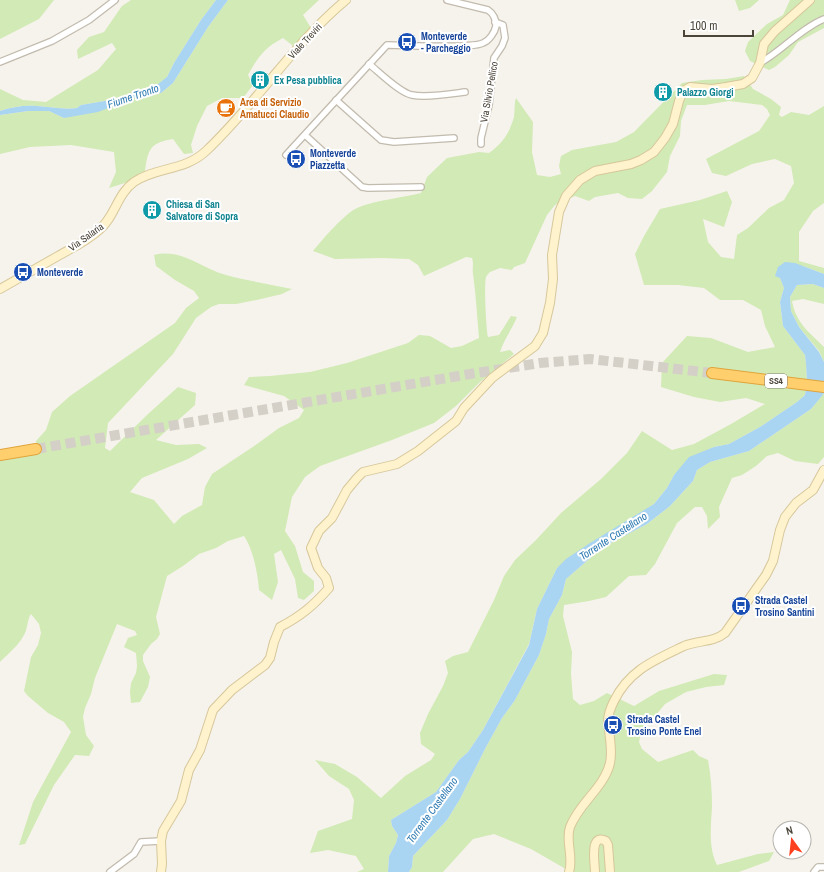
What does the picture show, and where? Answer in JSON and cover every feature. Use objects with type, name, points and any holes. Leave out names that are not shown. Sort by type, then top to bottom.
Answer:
[{"type":"highway","name":"SS4","points":[[712,373],[824,387]]},
{"type":"highway","points":[[0,454],[36,449]]},
{"type":"street","points":[[0,62],[52,41],[89,20],[115,0]]},
{"type":"street","name":"Viale Treviri","points":[[201,155],[234,122],[295,51],[330,14],[346,0]]},
{"type":"street","points":[[286,155],[387,45],[446,47],[472,45],[485,42],[491,36],[495,29],[496,22],[493,14],[488,10],[447,0]]},
{"type":"street","points":[[161,872],[162,841],[164,831],[181,801],[189,770],[200,750],[213,710],[232,690],[265,665],[270,658],[280,627],[296,618],[313,605],[329,588],[326,578],[318,568],[311,548],[319,532],[332,518],[347,490],[363,472],[397,464],[418,451],[456,422],[464,408],[492,378],[535,346],[543,333],[547,320],[553,279],[552,255],[559,212],[566,196],[580,180],[595,171],[631,164],[654,152],[666,138],[673,124],[679,101],[684,91],[690,87],[712,89],[743,84],[752,78],[760,63],[764,44],[775,31],[810,0]]},
{"type":"street","points":[[760,63],[769,58],[804,31],[824,19]]},
{"type":"street","name":"Via Silvio Pellico","points":[[481,144],[480,138],[489,105],[494,58],[502,46],[505,38],[503,25],[496,22]]},
{"type":"street","points":[[369,64],[394,85],[411,95],[439,96],[465,92]]},
{"type":"street","points":[[336,100],[381,140],[394,142],[454,138]]},
{"type":"street","points":[[305,135],[362,187],[421,186]]},
{"type":"street","name":"Via Salaria","points":[[0,289],[76,246],[99,230],[112,216],[122,195],[128,187],[136,181],[146,176],[180,166],[201,155]]},
{"type":"street","points":[[569,872],[571,864],[568,836],[569,828],[574,818],[607,774],[611,761],[608,720],[611,707],[617,694],[633,674],[645,666],[691,643],[709,641],[719,638],[725,633],[766,575],[773,561],[780,530],[785,517],[796,503],[813,490],[824,470]]},
{"type":"street","points":[[595,872],[595,844],[597,840],[602,839],[606,841],[608,845],[610,872]]},
{"type":"street","points":[[110,872],[134,854],[140,842],[162,841]]},
{"type":"street","points":[[814,872],[818,867],[824,867]]},
{"type":"green space","points":[[0,0],[54,0],[39,19],[0,39]]},
{"type":"green space","points":[[131,0],[216,0],[201,20],[167,77],[153,89],[105,101],[81,105],[72,109],[27,106],[14,107],[0,111],[0,89],[23,100],[46,102],[98,70],[116,49],[112,43],[78,59],[77,50],[89,37],[104,32],[122,6]]},
{"type":"green space","points":[[228,0],[319,0],[303,15],[311,28],[297,49],[283,38],[271,45],[258,58],[248,75],[253,85],[243,98],[222,98],[207,106],[197,126],[191,145],[193,153],[184,154],[173,139],[159,143],[149,152],[145,171],[125,183],[109,188],[116,172],[114,152],[71,145],[30,147],[0,154],[0,115],[28,111],[49,111],[64,118],[145,94],[161,93],[173,83],[208,27]]},
{"type":"green space","points":[[735,0],[759,0],[750,8],[739,11]]},
{"type":"green space","points":[[790,0],[824,0],[824,28],[798,42],[789,55],[769,70],[750,61],[745,51],[748,42],[767,24],[783,15]]},
{"type":"green space","points":[[744,76],[753,89],[771,99],[781,107],[779,115],[782,117],[791,112],[809,115],[824,106],[824,203],[813,211],[799,232],[799,261],[824,268],[824,274],[803,266],[780,278],[784,288],[780,302],[783,326],[805,355],[807,381],[805,395],[760,427],[729,444],[714,447],[674,475],[667,488],[654,504],[557,568],[537,609],[529,644],[483,730],[468,752],[459,760],[436,792],[391,820],[392,826],[398,835],[396,843],[389,856],[388,872],[357,872],[364,869],[356,856],[328,850],[310,853],[318,831],[352,819],[354,800],[349,789],[329,776],[315,760],[335,764],[357,777],[381,798],[405,776],[431,760],[435,754],[421,744],[420,733],[448,673],[445,661],[453,656],[468,652],[494,600],[504,576],[515,560],[561,513],[601,479],[627,453],[642,431],[672,450],[694,444],[765,404],[746,398],[720,402],[694,397],[661,387],[662,363],[687,336],[711,338],[748,352],[775,347],[765,326],[761,310],[743,300],[720,300],[704,288],[678,285],[644,285],[635,254],[660,209],[700,200],[727,191],[732,202],[724,227],[703,219],[708,242],[721,257],[734,259],[737,235],[748,228],[769,208],[784,200],[794,183],[791,166],[775,159],[752,164],[726,176],[712,173],[706,159],[759,131],[770,115],[767,109],[762,105],[729,101],[705,105],[687,105],[681,121],[680,136],[670,156],[667,172],[652,191],[642,199],[628,198],[618,193],[595,197],[589,201],[575,196],[555,205],[547,215],[525,263],[514,267],[512,270],[500,268],[489,273],[486,277],[485,289],[488,337],[499,335],[511,316],[517,317],[500,352],[510,350],[514,354],[480,382],[456,406],[434,423],[320,466],[305,477],[292,497],[285,531],[295,546],[303,572],[314,581],[314,591],[304,600],[298,598],[295,579],[281,550],[274,554],[278,582],[272,600],[259,590],[258,577],[254,562],[250,548],[244,536],[228,541],[216,548],[199,554],[167,576],[156,617],[160,634],[143,655],[143,661],[150,677],[148,687],[140,702],[131,703],[130,692],[131,683],[136,673],[136,653],[124,647],[128,638],[137,635],[135,631],[117,624],[95,678],[83,717],[86,735],[94,746],[89,756],[75,755],[54,785],[25,844],[19,845],[33,802],[71,732],[64,722],[48,713],[24,691],[31,657],[38,645],[41,633],[39,624],[31,614],[23,637],[0,662],[0,460],[37,453],[36,441],[46,430],[52,412],[70,396],[175,323],[186,308],[199,298],[194,291],[175,280],[156,266],[154,255],[174,254],[183,256],[226,275],[292,289],[282,294],[261,299],[236,304],[219,304],[211,307],[196,318],[173,354],[108,423],[105,448],[110,451],[178,387],[196,393],[195,405],[156,440],[176,445],[199,444],[207,448],[188,459],[142,478],[130,492],[154,500],[174,524],[182,516],[202,505],[205,487],[212,474],[279,428],[299,418],[304,410],[284,396],[244,385],[249,377],[310,372],[347,363],[408,343],[419,335],[430,336],[451,348],[462,346],[479,338],[472,258],[466,257],[424,276],[418,265],[409,259],[335,259],[313,251],[352,211],[364,205],[421,193],[427,177],[447,158],[479,152],[489,153],[502,142],[508,133],[514,117],[516,98],[533,122],[532,152],[537,175],[550,177],[561,174],[559,166],[561,156],[572,150],[616,142],[634,132],[682,83]]},
{"type":"green space","points":[[813,284],[824,288],[824,304],[803,299],[792,301],[794,309],[804,327],[824,347],[824,362],[819,351],[799,327],[791,311],[790,297],[797,285]]},
{"type":"green space","points":[[824,393],[824,457],[818,464],[795,461],[778,453],[767,456],[756,466],[742,475],[732,478],[719,507],[720,517],[708,529],[707,516],[702,507],[695,507],[677,523],[655,564],[646,575],[629,576],[606,597],[564,605],[563,616],[572,652],[571,674],[573,699],[580,705],[594,701],[607,693],[634,706],[659,691],[714,674],[727,675],[724,685],[706,687],[686,692],[665,704],[641,733],[639,742],[642,749],[658,762],[693,750],[699,756],[708,760],[712,795],[711,844],[717,865],[758,854],[772,852],[769,861],[739,872],[571,872],[531,849],[494,834],[473,839],[443,872],[409,872],[412,867],[413,856],[447,820],[460,799],[502,718],[515,700],[539,655],[549,619],[562,595],[566,579],[603,547],[647,524],[670,506],[693,481],[697,470],[710,462],[749,451],[811,409]]},
{"type":"water","name":"Fiume Tronto","points":[[216,0],[228,0],[208,27],[173,83],[161,93],[145,94],[98,112],[64,118],[49,111],[28,111],[0,115],[0,111],[23,106],[72,109],[81,105],[105,101],[153,88],[167,77],[201,20]]},
{"type":"water","name":"Torrente Castellano","points":[[785,262],[795,263],[824,274],[824,288],[813,284],[797,285],[790,297],[791,311],[799,327],[819,352],[824,362],[824,393],[811,409],[749,451],[710,462],[697,470],[693,481],[670,506],[647,524],[603,547],[566,579],[562,595],[549,619],[539,655],[515,700],[502,718],[486,747],[460,799],[447,820],[413,856],[412,867],[409,872],[388,872],[389,856],[396,843],[398,835],[392,826],[391,820],[436,792],[459,760],[468,752],[483,730],[529,645],[537,609],[557,568],[566,559],[590,543],[654,504],[667,488],[674,475],[689,457],[714,447],[729,444],[760,427],[805,395],[807,381],[805,355],[783,326],[780,302],[784,288],[780,278],[775,276],[778,267]]},
{"type":"tunnel","points":[[36,449],[540,363],[590,359],[712,373]]},
{"type":"place","name":"Monteverde - Parcheggio","points":[[407,42]]},
{"type":"place","name":"Ex Pesa pubblica","points":[[260,80]]},
{"type":"place","name":"Palazzo Giorgi","points":[[663,92]]},
{"type":"place","name":"Area di Servizio Amatucci Claudio","points":[[226,108]]},
{"type":"place","name":"Monteverde Piazzetta","points":[[296,159]]},
{"type":"place","name":"Chiesa di San Salvatore di Sopra","points":[[152,210]]},
{"type":"place","name":"Monteverde","points":[[23,272]]},
{"type":"place","name":"Strada Castel Trosino Santini","points":[[741,606]]},
{"type":"place","name":"Strada Castel Trosino Ponte Enel","points":[[613,725]]}]
